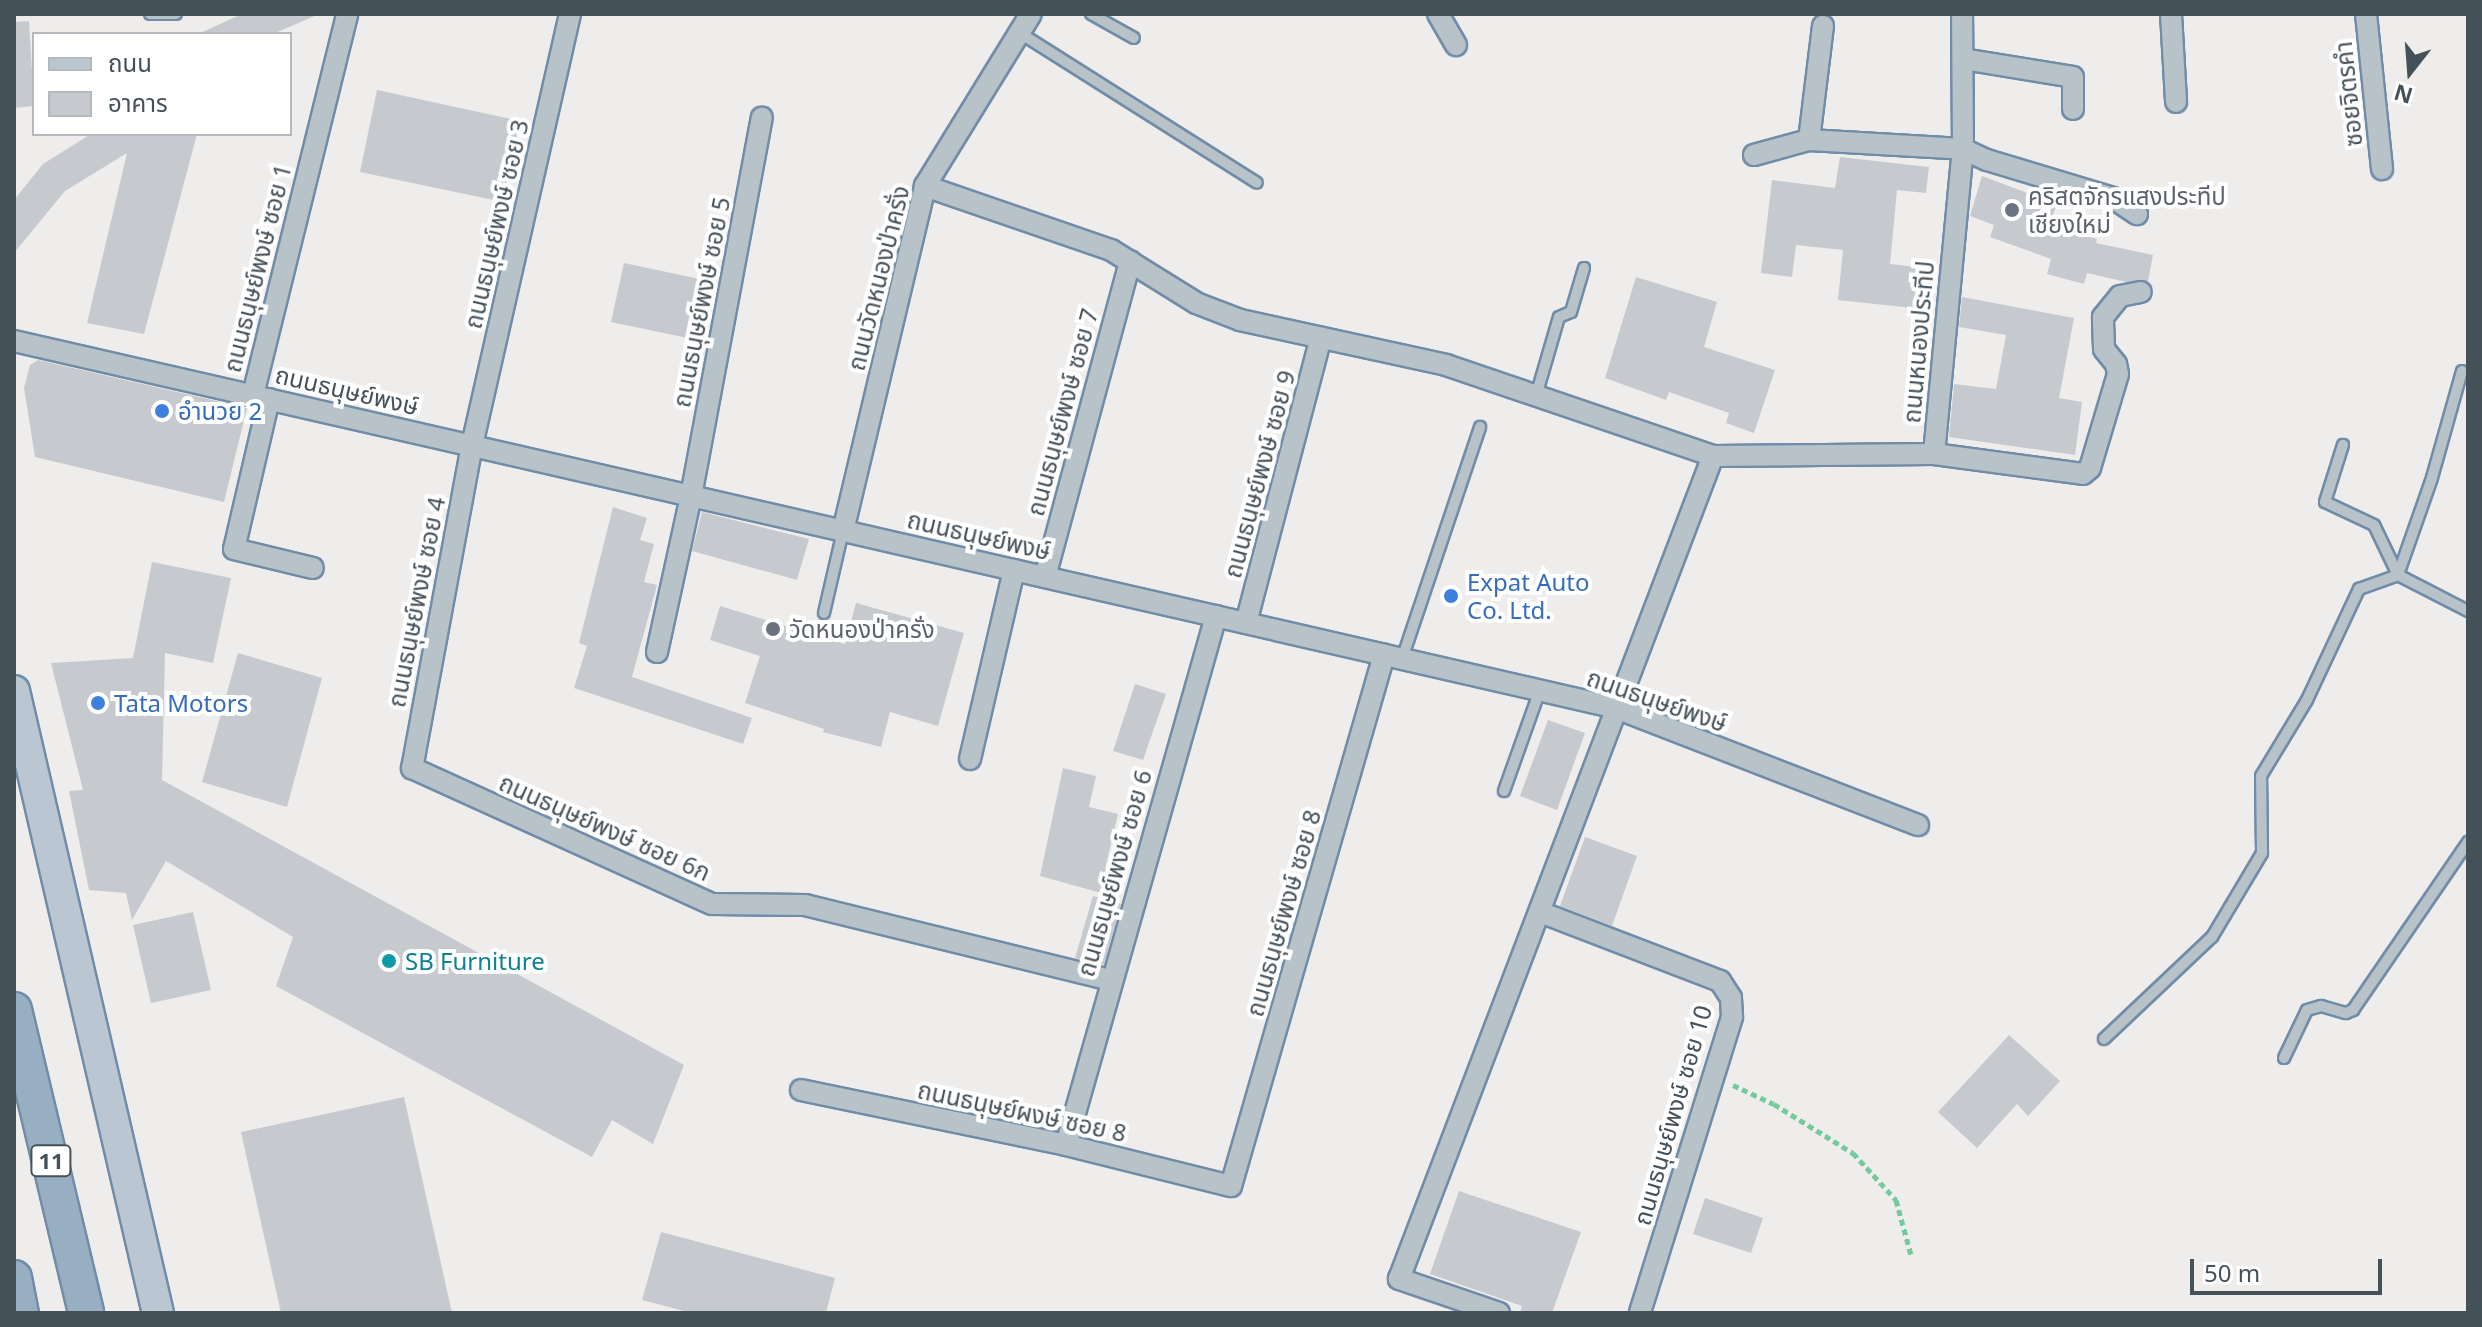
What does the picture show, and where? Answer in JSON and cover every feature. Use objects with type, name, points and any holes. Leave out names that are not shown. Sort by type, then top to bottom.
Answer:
[{"type":"highway","name":"11","points":[[14,1010],[86,1313]]},
{"type":"highway","points":[[14,1278],[21,1313]]},
{"type":"main road","points":[[14,691],[158,1313]]},
{"type":"street","name":"ถนนธนุษย์พงษ์ ซอย 1","points":[[313,568],[234,549],[261,397],[347,14]]},
{"type":"street","name":"ถนนธนุษย์พงษ์ ซอย 3","points":[[472,445],[570,14]]},
{"type":"street","name":"ถนนวัดหนองป่าครั่ง","points":[[843,531],[925,186],[1031,14]]},
{"type":"street","points":[[1438,14],[1456,45]]},
{"type":"street","name":"ถนนหนองประทีป","points":[[925,186],[1111,250],[1196,303],[1240,320],[1446,365],[1713,456],[1934,454],[1963,149],[1962,14]]},
{"type":"street","points":[[2171,14],[2176,102]]},
{"type":"street","name":"ซอยจิตรคำ","points":[[2366,14],[2382,169]]},
{"type":"street","points":[[1809,140],[1823,26]]},
{"type":"street","points":[[1963,59],[2073,77],[2073,109]]},
{"type":"street","name":"ถนนธนุษย์พงษ์ ซอย 5","points":[[657,652],[691,496],[762,118]]},
{"type":"street","points":[[1754,155],[1809,140],[1963,149],[1987,160],[2113,198],[2137,214]]},
{"type":"street","name":"ถนนธนุษย์พงษ์ ซอย 7","points":[[1045,577],[1130,261]]},
{"type":"street","points":[[1934,454],[2083,474],[2087,471],[2118,374],[2116,364],[2104,349],[2103,317],[2120,296],[2141,292]]},
{"type":"street","name":"ถนนธนุษย์พงษ์ ซอย 9","points":[[1246,623],[1321,338]]},
{"type":"street","name":"ถนนธนุษย์พงษ์","points":[[14,341],[1616,708],[1918,825]]},
{"type":"street","name":"ถนนธนุษย์พงษ์ ซอย 4","points":[[412,768],[472,445]]},
{"type":"street","points":[[1499,1313],[1399,1279],[1713,456]]},
{"type":"street","points":[[970,759],[1014,570]]},
{"type":"street","name":"ถนนธนุษย์พงษ์ ซอย 6","points":[[1066,1145],[1110,980],[1216,616]]},
{"type":"street","name":"ถนนธนุษย์พงษ์ ซอย 8","points":[[1231,1186],[1393,657]]},
{"type":"street","name":"ถนนธนุษย์พงษ์ ซอย 6ก","points":[[412,768],[712,904],[805,905],[1110,980]]},
{"type":"street","name":"ถนนธนุษย์พงษ์ ซอย 10","points":[[1540,912],[1720,981],[1731,998],[1732,1017],[1640,1313]]},
{"type":"street","name":"ถนนธนุษย์ผงษ์ ซอย 8","points":[[801,1090],[1066,1145],[1231,1186]]},
{"type":"lane","points":[[150,14],[176,14]]},
{"type":"lane","points":[[1091,14],[1134,38]]},
{"type":"lane","points":[[1020,33],[1257,183]]},
{"type":"lane","points":[[1536,396],[1559,317],[1571,312],[1584,268]]},
{"type":"lane","points":[[2398,575],[2432,478],[2462,371]]},
{"type":"lane","points":[[1393,657],[1480,427]]},
{"type":"lane","points":[[2343,445],[2325,502],[2374,525],[2398,575],[2468,611]]},
{"type":"lane","points":[[824,613],[843,531]]},
{"type":"lane","points":[[2104,1039],[2212,937],[2262,853],[2261,776],[2307,700],[2359,589],[2398,575]]},
{"type":"lane","points":[[1504,791],[1540,690]]},
{"type":"lane","points":[[2284,1058],[2307,1010],[2321,1006],[2346,1013],[2353,1010],[2468,842]]},
{"type":"path","points":[[1713,1076],[1774,1104],[1853,1153],[1896,1200],[1911,1255]]},
{"type":"building","points":[[242,14],[319,14],[278,32],[202,32]]},
{"type":"building","points":[[29,21],[32,106],[14,108],[14,22]]},
{"type":"building","points":[[377,90],[520,121],[503,202],[360,172]]},
{"type":"building","points":[[88,136],[196,136],[144,334],[87,323],[127,153],[65,191],[14,253],[14,200],[43,164]]},
{"type":"building","points":[[1840,157],[1929,167],[1926,193],[1897,190],[1890,264],[1926,268],[1922,309],[1838,300],[1843,250],[1796,245],[1792,277],[1761,273],[1772,180],[1835,188]]},
{"type":"building","points":[[1982,176],[2057,204],[2049,225],[2097,239],[2096,243],[2153,255],[2148,281],[2126,282],[2087,273],[2084,284],[2047,274],[2051,259],[1990,237],[1994,225],[1970,216]]},
{"type":"building","points":[[624,263],[709,281],[697,340],[611,322]]},
{"type":"building","points":[[1636,277],[1717,302],[1704,347],[1775,370],[1754,433],[1726,423],[1729,413],[1669,392],[1666,400],[1605,378]]},
{"type":"building","points":[[1962,297],[2074,318],[2059,398],[2082,402],[2075,455],[1949,437],[1954,384],[1996,389],[2006,335],[1959,327]]},
{"type":"building","points":[[38,360],[247,408],[224,502],[35,457],[24,388],[30,365]]},
{"type":"building","points":[[613,507],[647,518],[640,540],[654,544],[644,582],[657,585],[632,677],[752,718],[743,744],[574,688],[587,646],[579,643]]},
{"type":"building","points":[[702,512],[809,539],[797,580],[692,551]]},
{"type":"building","name":"SB Furniture","points":[[152,562],[231,578],[213,663],[165,653],[162,780],[684,1065],[653,1144],[612,1120],[592,1157],[276,986],[293,937],[166,861],[132,920],[126,893],[89,890],[69,791],[83,790],[51,663],[133,658]]},
{"type":"building","points":[[856,603],[964,633],[938,726],[890,712],[881,747],[823,732],[824,729],[745,703],[760,656],[710,640],[720,606],[845,644]]},
{"type":"building","points":[[238,653],[322,678],[287,807],[202,782]]},
{"type":"building","points":[[1135,684],[1166,694],[1143,760],[1113,751]]},
{"type":"building","points":[[1548,720],[1585,733],[1557,810],[1520,796]]},
{"type":"building","points":[[1063,768],[1096,776],[1089,807],[1118,814],[1105,869],[1112,871],[1105,894],[1040,876]]},
{"type":"building","points":[[1585,837],[1637,856],[1612,926],[1560,906]]},
{"type":"building","points":[[1093,896],[1121,904],[1104,965],[1075,958]]},
{"type":"building","points":[[193,912],[211,990],[151,1003],[133,925]]},
{"type":"building","points":[[2009,1035],[2060,1081],[2028,1116],[2017,1104],[1977,1148],[1938,1112]]},
{"type":"building","points":[[404,1097],[452,1313],[281,1313],[241,1132]]},
{"type":"building","points":[[1459,1191],[1581,1232],[1552,1313],[1520,1313],[1522,1306],[1430,1274]]},
{"type":"building","points":[[1705,1198],[1763,1218],[1751,1253],[1693,1234]]},
{"type":"building","points":[[661,1232],[835,1278],[826,1313],[692,1313],[642,1300]]},
{"type":"place","name":"คริสตจักรแสงประทีป เชียงใหม่","points":[[2012,210]]},
{"type":"place","name":"อำนวย 2","points":[[162,411]]},
{"type":"place","name":"Expat Auto Co. Ltd.","points":[[1451,596]]},
{"type":"place","name":"วัดหนองป่าครั่ง","points":[[773,629]]},
{"type":"place","name":"Tata Motors","points":[[98,703]]},
{"type":"place","name":"SB Furniture","points":[[389,961]]}]
